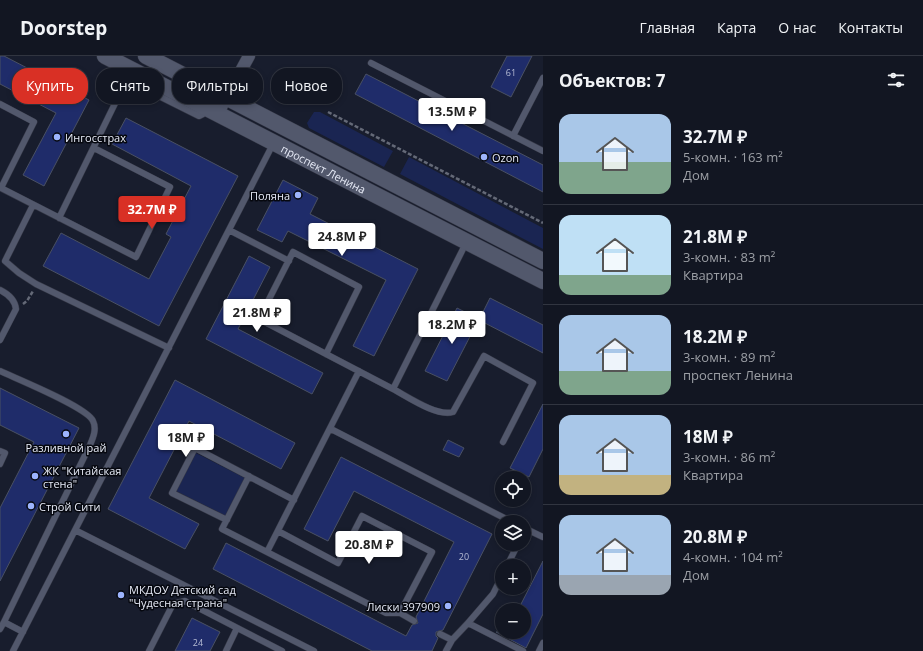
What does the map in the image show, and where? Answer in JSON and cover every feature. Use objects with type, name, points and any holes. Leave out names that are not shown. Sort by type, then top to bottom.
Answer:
[{"type":"main road","name":"проспект Ленина","points":[[105,56],[543,281]]},
{"type":"main road","name":"проспект Ленина","points":[[146,56],[172,69]]},
{"type":"main road","name":"проспект Ленина","points":[[240,104],[543,261]]},
{"type":"street","points":[[242,68],[249,56]]},
{"type":"street","points":[[212,111],[219,104]]},
{"type":"lane","points":[[371,63],[543,151]]},
{"type":"lane","points":[[514,136],[543,78]]},
{"type":"lane","points":[[59,218],[123,86],[128,82],[199,116],[212,111]]},
{"type":"lane","points":[[0,104],[34,122],[1,188],[136,257],[170,187],[94,148]]},
{"type":"lane","points":[[13,651],[274,143]]},
{"type":"lane","points":[[33,205],[5,261],[19,273],[36,284],[169,348]]},
{"type":"lane","points":[[229,230],[289,261]]},
{"type":"lane","points":[[393,389],[467,242]]},
{"type":"lane","points":[[326,354],[359,286],[293,252],[259,319],[437,412],[446,414],[452,412],[484,356],[533,383],[503,442]]},
{"type":"lane","points":[[0,290],[10,297],[15,304],[16,309],[0,340]]},
{"type":"lane","points":[[0,371],[82,410],[94,422],[95,430],[90,445],[0,629]]},
{"type":"lane","points":[[267,552],[359,371]]},
{"type":"lane","points":[[331,428],[499,515]]},
{"type":"lane","points":[[227,520],[172,493],[195,448],[294,500]]},
{"type":"lane","points":[[0,451],[5,453],[0,464]]},
{"type":"lane","points":[[249,476],[222,529],[386,613],[400,613],[414,621]]},
{"type":"lane","points":[[278,531],[338,563],[362,516],[432,552],[400,613]]},
{"type":"lane","points":[[75,530],[314,651]]},
{"type":"lane","points":[[531,532],[543,537]]},
{"type":"lane","points":[[446,651],[452,640],[495,590]]},
{"type":"lane","points":[[149,651],[173,604],[185,601],[282,651]]},
{"type":"lane","points":[[4,622],[23,632]]},
{"type":"lane","points":[[468,623],[523,651]]},
{"type":"lane","points":[[226,651],[237,628]]},
{"type":"lane","points":[[440,634],[452,640]]},
{"type":"lane","points":[[539,651],[543,643]]},
{"type":"path","points":[[328,112],[543,223]]},
{"type":"shaded area","points":[[314,112],[320,112],[393,151],[384,167],[309,128],[307,123]]},
{"type":"shaded area","points":[[409,157],[543,228],[543,249],[400,174]]},
{"type":"shaded area","points":[[196,453],[245,478],[226,516],[176,491]]},
{"type":"building","points":[[0,56],[4,56],[27,68],[12,68],[12,90],[0,84]]},
{"type":"building","points":[[507,56],[532,56],[511,97],[491,87]]},
{"type":"building","points":[[366,74],[543,165],[543,192],[355,94]]},
{"type":"building","points":[[39,104],[87,104],[44,186],[23,175],[56,113]]},
{"type":"building","points":[[126,118],[238,176],[159,326],[43,266],[61,233],[149,279],[171,237],[166,234],[191,186],[112,144]]},
{"type":"building","points":[[283,180],[318,198],[310,214],[418,269],[374,356],[353,346],[386,280],[288,231],[282,242],[257,230]]},
{"type":"building","points":[[249,256],[270,267],[238,329],[323,373],[312,394],[206,339]]},
{"type":"building","points":[[490,298],[543,325],[543,353],[479,320]]},
{"type":"building","points":[[457,308],[479,319],[447,381],[425,371]]},
{"type":"building","points":[[175,380],[295,443],[281,469],[189,421],[149,498],[199,524],[185,549],[108,509]]},
{"type":"building","name":"ЖК \"Китайская стена\"","points":[[0,388],[79,428],[0,581],[0,508],[34,442],[0,425]]},
{"type":"building","points":[[543,404],[543,449],[531,473],[531,471],[516,471],[510,468]]},
{"type":"building","points":[[448,440],[464,448],[459,457],[443,450]]},
{"type":"building","points":[[341,457],[492,534],[443,630],[436,632],[436,636],[438,638],[432,651],[372,651],[213,569],[226,543],[406,636],[412,625],[418,623],[416,617],[454,542],[354,491],[328,541],[304,529]]},
{"type":"building","points":[[543,561],[543,614],[531,638],[531,603],[522,603],[526,595],[531,595],[531,585]]},
{"type":"building","points":[[192,618],[220,632],[210,651],[175,651]]},
{"type":"building","points":[[509,639],[530,639],[526,648]]},
{"type":"place","name":"Ингосстрах","points":[[57,137]]},
{"type":"place","name":"Ozon","points":[[484,157]]},
{"type":"place","name":"Поляна","points":[[298,195]]},
{"type":"place","name":"Разливной рай","points":[[66,434]]},
{"type":"place","name":"ЖК \"Китайская стена\"","points":[[35,476]]},
{"type":"place","name":"Строй Сити","points":[[31,506]]},
{"type":"place","name":"МКДОУ Детский сад \"Чудесная страна\"","points":[[121,595]]},
{"type":"place","name":"Лиски 397909","points":[[448,606]]}]
